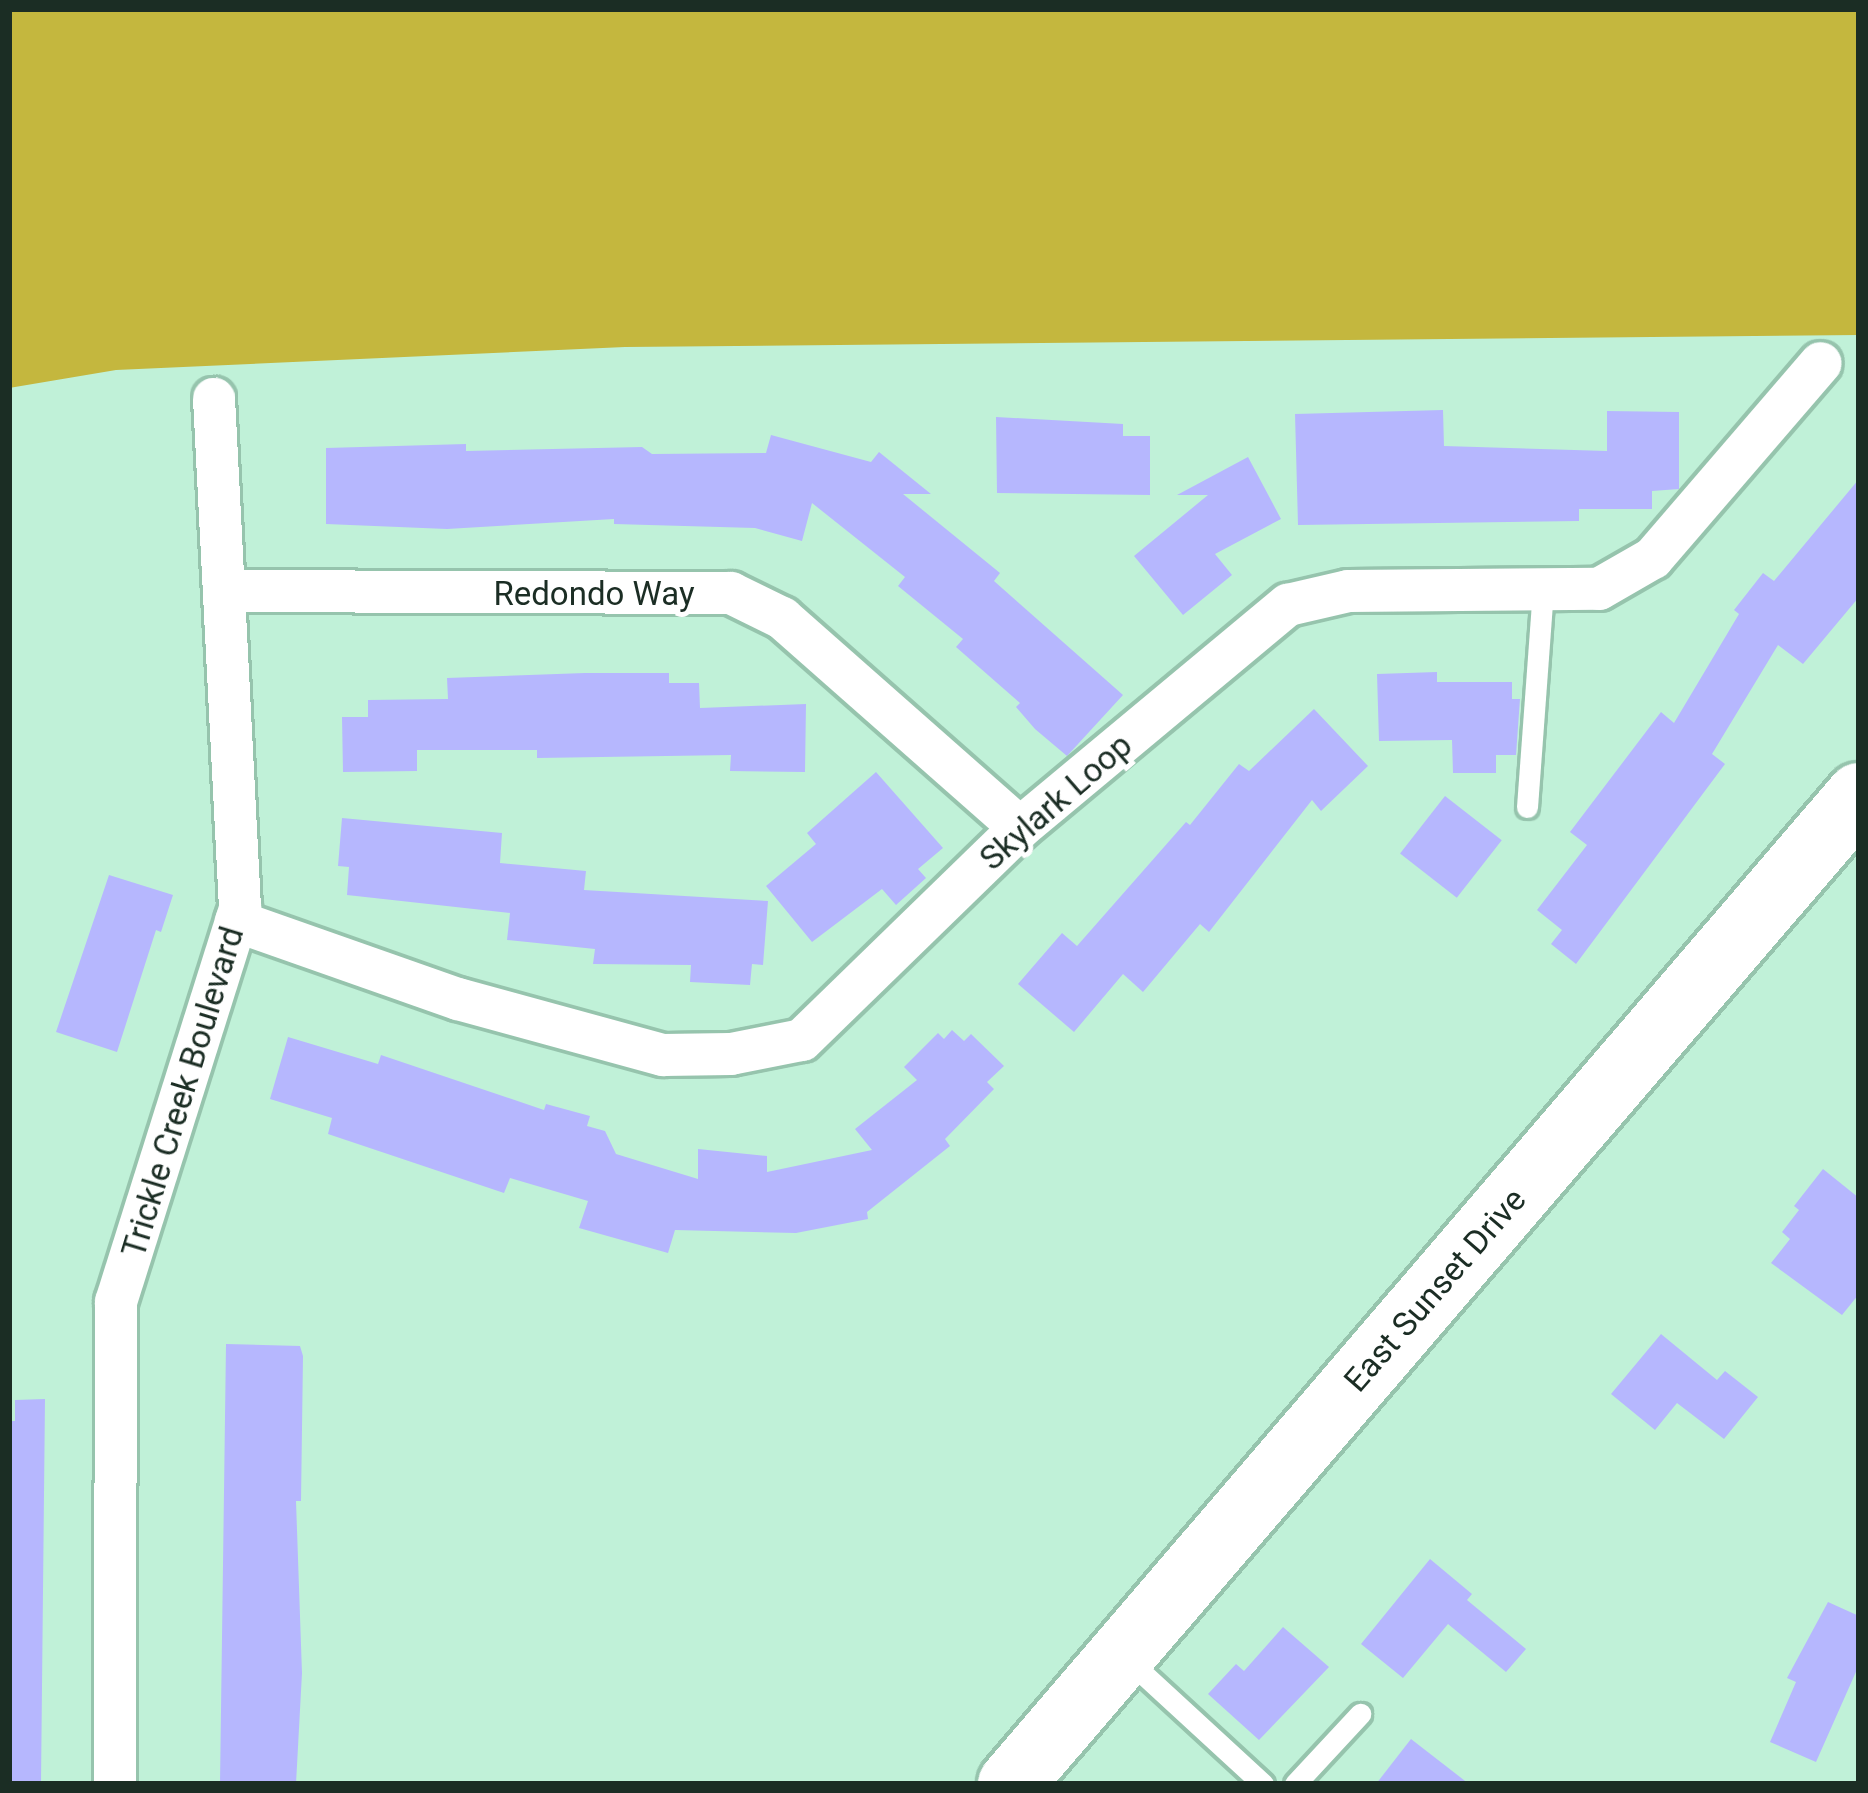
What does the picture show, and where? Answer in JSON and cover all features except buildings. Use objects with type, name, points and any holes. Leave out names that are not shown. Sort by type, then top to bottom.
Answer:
[{"type":"main road","name":"East Sunset Drive","points":[[1011,1784],[1859,796]]},
{"type":"street","name":"Skylark Loop","points":[[236,922],[458,998],[663,1055],[731,1054],[802,1040],[1020,828],[1288,604],[1348,591],[1599,589],[1652,558],[1821,364]]},
{"type":"street","name":"Trickle Creek Boulevard","points":[[115,1784],[116,1302],[241,908],[228,591],[214,399]]},
{"type":"street","name":"Redondo Way","points":[[228,591],[731,593],[782,618],[1020,828]]},
{"type":"lane","points":[[1527,807],[1543,590]]},
{"type":"lane","points":[[1122,1655],[1263,1784]]},
{"type":"lane","points":[[1295,1784],[1360,1714]]},
{"type":"shaded area","points":[[9,9],[1859,9],[1859,335],[625,347],[116,370],[9,388]]}]
